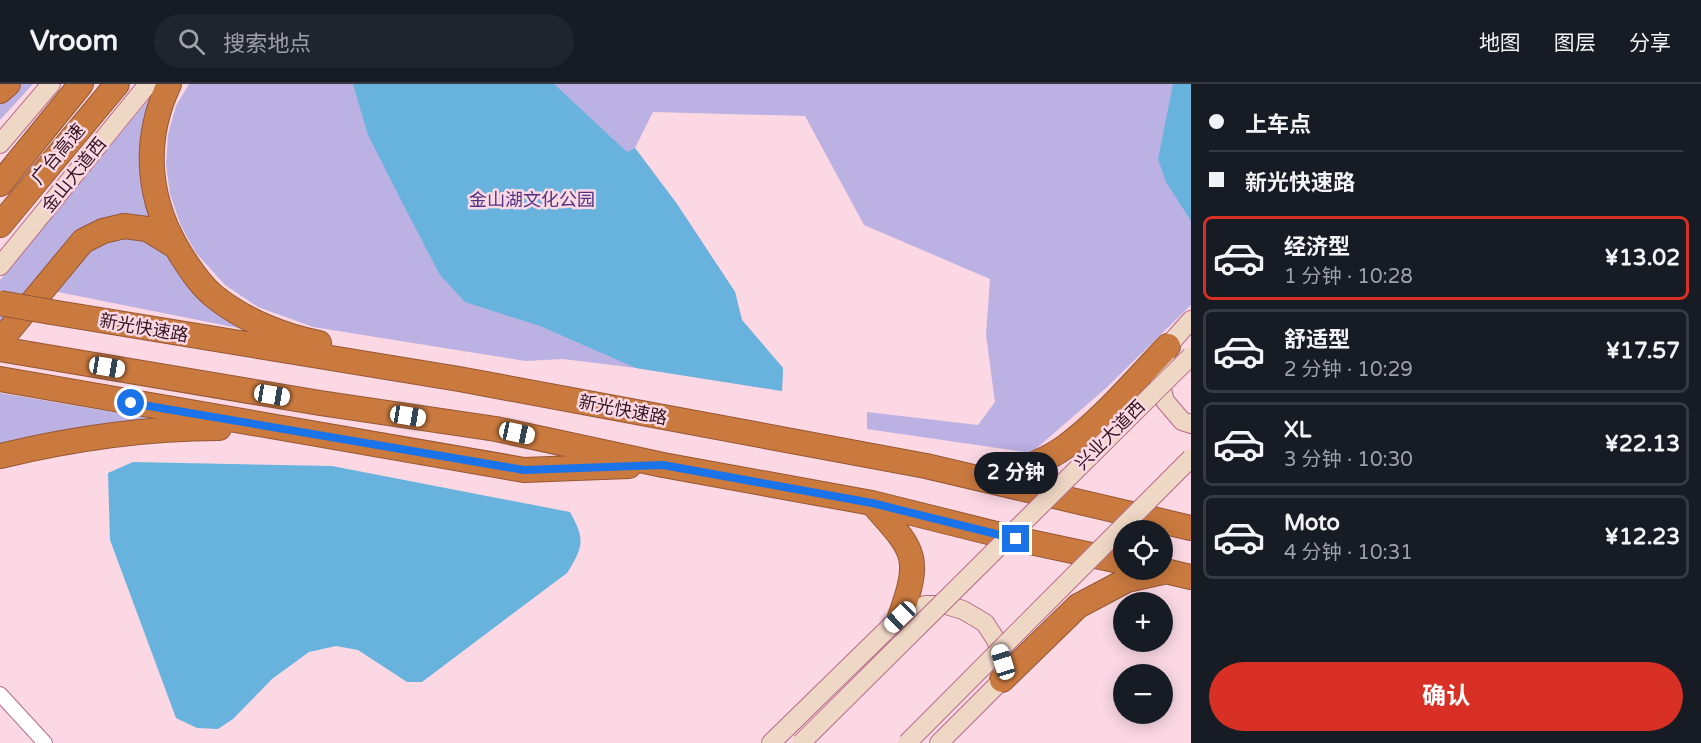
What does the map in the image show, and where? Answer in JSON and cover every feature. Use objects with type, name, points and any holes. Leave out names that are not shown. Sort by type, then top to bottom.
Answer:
[{"type":"highway","points":[[0,91],[8,84]]},
{"type":"highway","name":"广台高速","points":[[0,184],[81,84]]},
{"type":"highway","name":"广台高速","points":[[0,225],[117,84]]},
{"type":"highway","points":[[169,84],[157,115],[151,159],[156,204],[175,246],[192,273],[213,296],[259,325],[314,342],[530,380],[607,407]]},
{"type":"highway","points":[[175,246],[147,229],[124,226],[103,231],[83,241],[4,347],[320,403],[496,429],[663,465],[872,503],[1016,539],[1113,560]]},
{"type":"highway","name":"新光快速路","points":[[0,303],[459,379],[926,466],[1191,528]]},
{"type":"highway","points":[[989,481],[1037,463],[1065,447],[1097,419],[1168,346]]},
{"type":"highway","points":[[0,379],[524,470],[663,465]]},
{"type":"highway","points":[[0,456],[84,440],[144,432],[214,428],[272,428]]},
{"type":"highway","points":[[872,503],[903,538],[914,568],[910,590],[900,617]]},
{"type":"highway","points":[[1173,573],[1191,577]]},
{"type":"highway","points":[[1002,680],[1078,606],[1127,580]]},
{"type":"street","points":[[0,144],[51,84]]},
{"type":"street","name":"金山大道西","points":[[0,266],[148,84]]},
{"type":"street","points":[[1191,320],[1168,346],[1159,379],[1165,401],[1182,421],[1191,424]]},
{"type":"street","name":"兴业大道西","points":[[801,743],[1191,356]]},
{"type":"street","points":[[907,743],[1191,458]]},
{"type":"street","points":[[771,743],[900,617],[924,605],[946,605],[963,610],[985,623],[996,640],[1003,662],[1002,680],[939,743]]},
{"type":"street","points":[[0,694],[45,743]]},
{"type":"green space","points":[[15,84],[33,84],[0,120],[0,96]]},
{"type":"green space","name":"金山湖文化公园","points":[[189,84],[1191,84],[1191,305],[1105,389],[1031,453],[867,429],[867,412],[978,425],[995,402],[986,335],[990,279],[864,225],[805,116],[653,112],[635,148],[677,204],[735,292],[742,320],[783,368],[782,391],[563,359],[526,361],[313,327],[258,307],[225,285],[196,253],[181,226],[170,194],[166,165],[168,134],[176,106]]},
{"type":"green space","points":[[159,87],[158,229],[112,221],[0,333],[0,280]]},
{"type":"green space","points":[[146,235],[171,253],[243,329],[48,290],[97,239]]},
{"type":"green space","points":[[0,393],[178,423],[0,448]]},
{"type":"water","points":[[353,84],[554,84],[627,152],[635,148],[677,204],[735,292],[742,320],[783,368],[782,391],[636,368],[540,326],[465,302],[440,275],[404,206],[368,135]]},
{"type":"water","points":[[1173,84],[1191,84],[1191,221],[1166,182],[1158,159]]},
{"type":"water","points":[[133,462],[332,466],[570,512],[580,536],[579,549],[567,573],[422,682],[407,682],[358,650],[336,646],[309,652],[272,679],[233,719],[218,729],[197,728],[176,718],[110,540],[108,473]]},
{"type":"route","points":[[131,403],[524,470],[663,465],[872,503],[1016,539]]}]
